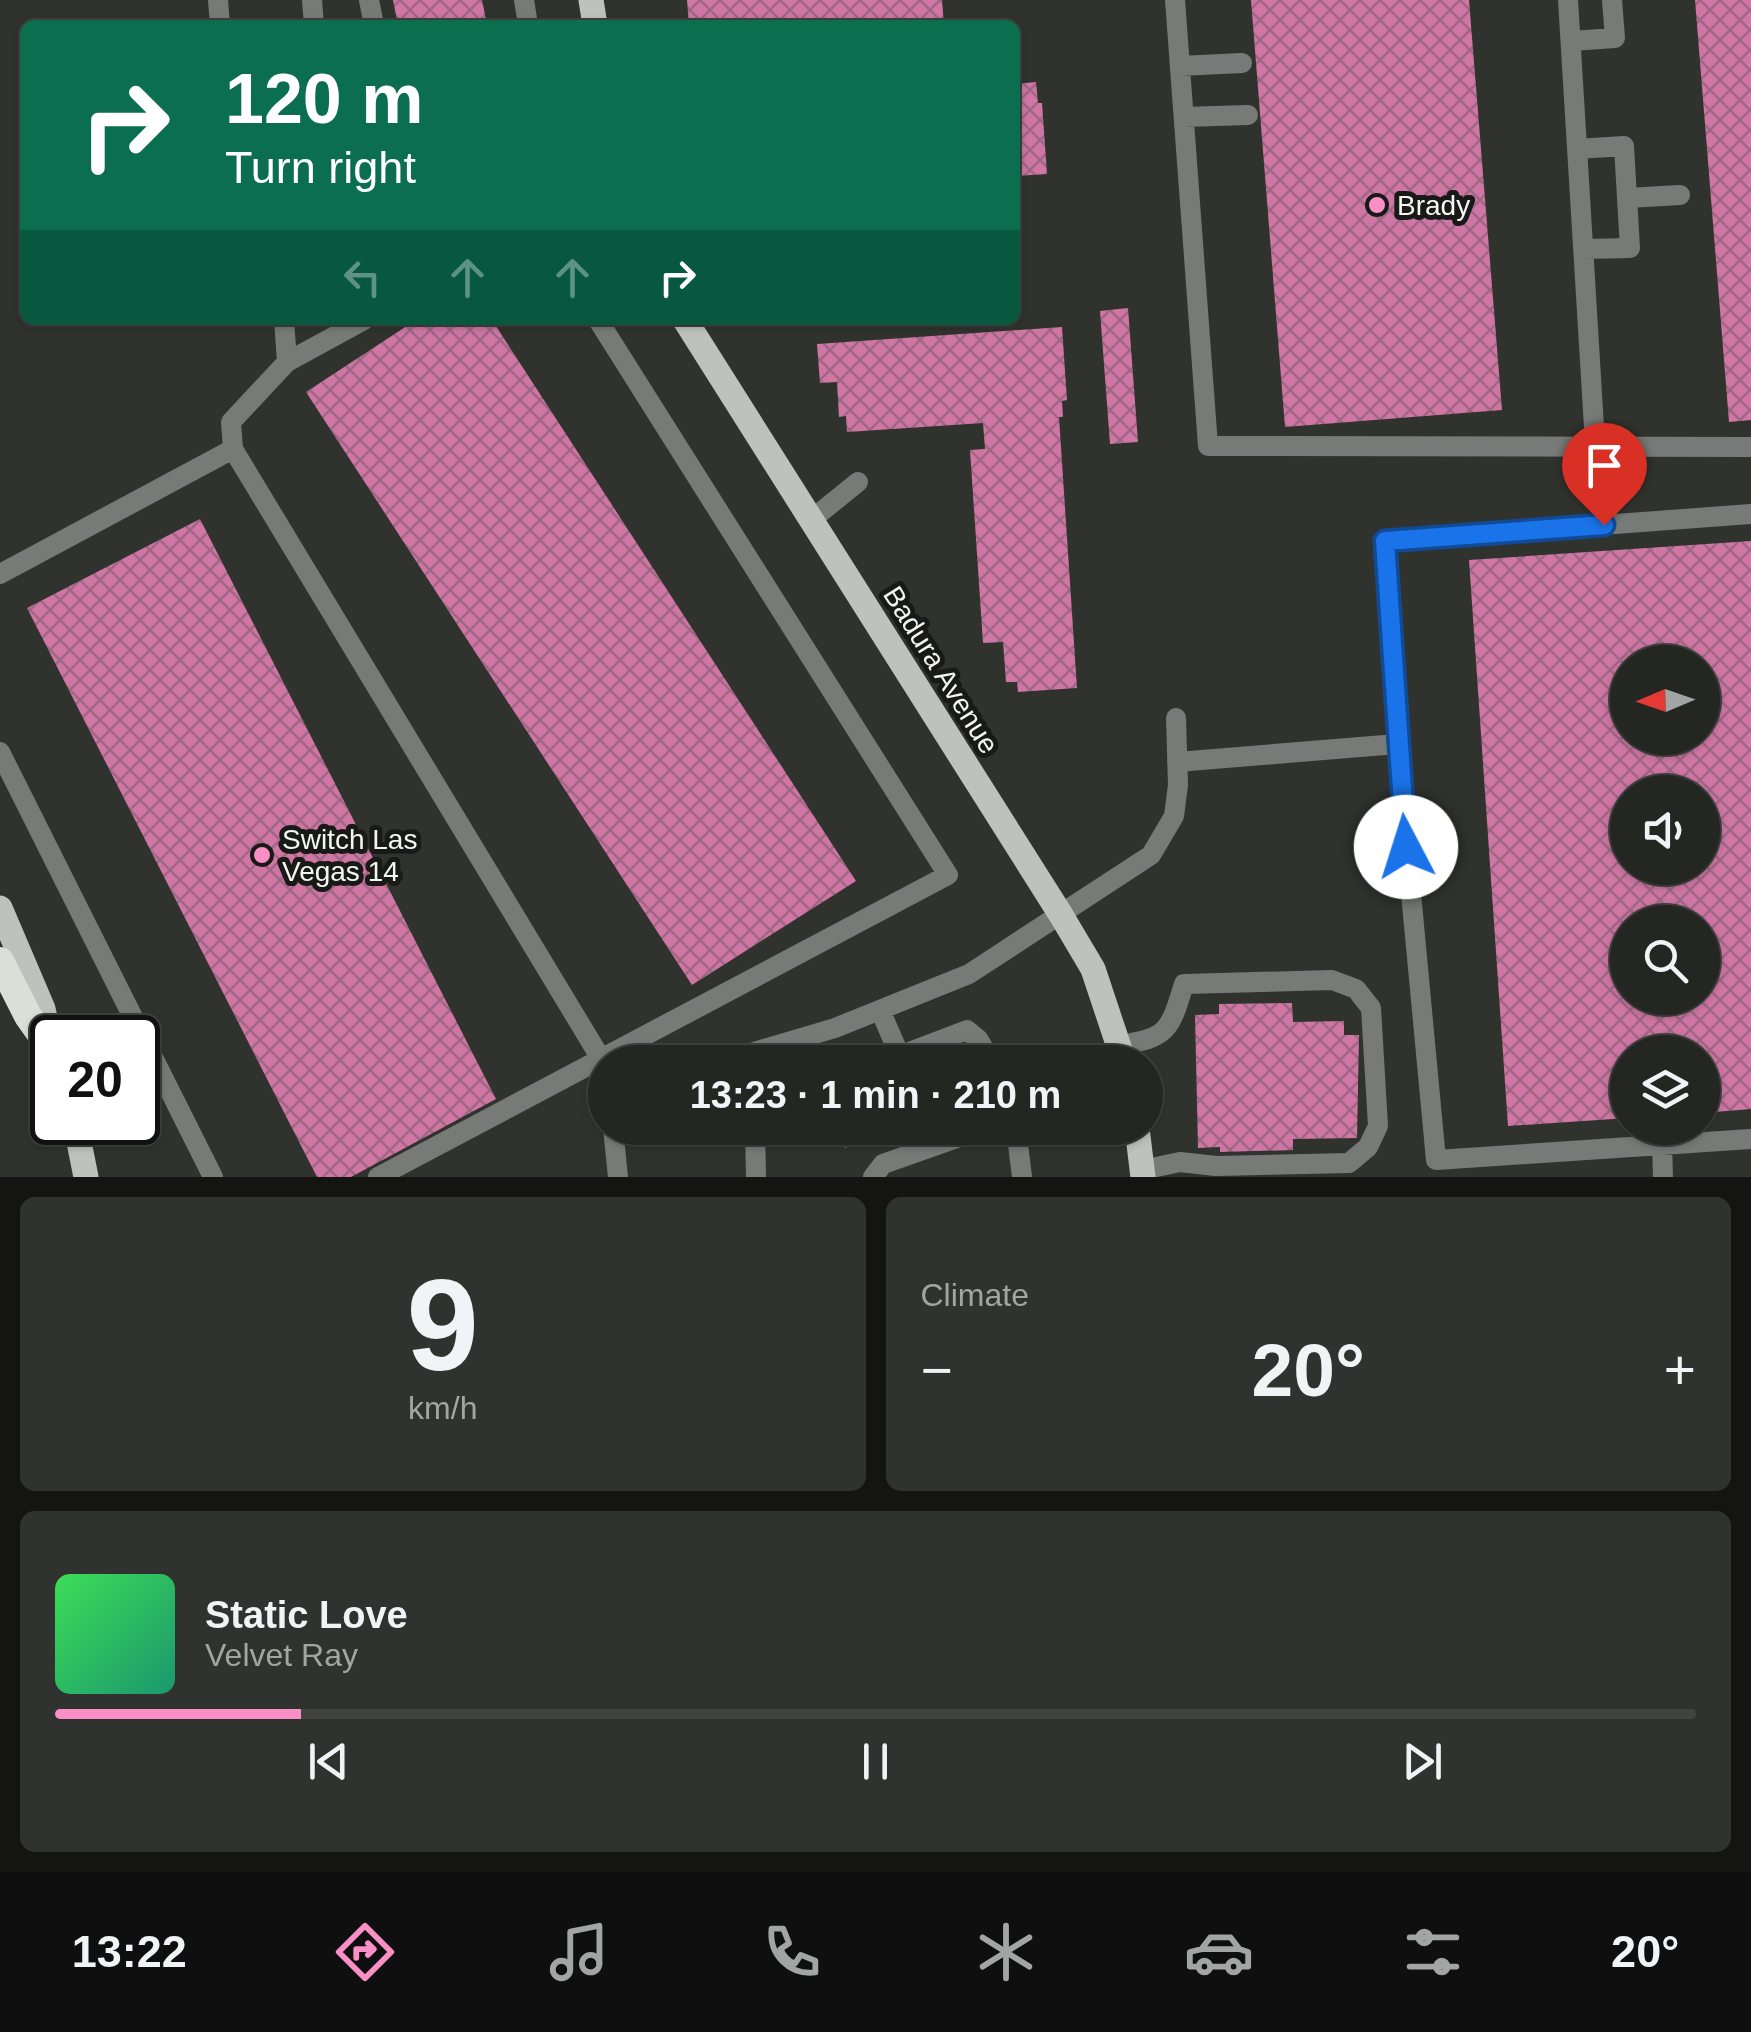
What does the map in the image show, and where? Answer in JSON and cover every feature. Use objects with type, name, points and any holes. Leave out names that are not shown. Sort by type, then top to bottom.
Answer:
[{"type":"highway","points":[[0,962],[30,1019]]},
{"type":"main road","name":"Badura Avenue","points":[[687,325],[1061,914],[1093,969],[1119,1045]]},
{"type":"main road","points":[[0,908],[44,1015]]},
{"type":"main road","points":[[80,1145],[86,1177]]},
{"type":"main road","points":[[1139,1145],[1142,1174]]},
{"type":"street","points":[[1175,0],[1208,446],[1751,446]]},
{"type":"street","points":[[1568,0],[1595,443]]},
{"type":"street","points":[[1571,41],[1615,38],[1612,0]]},
{"type":"street","points":[[1180,66],[1242,64]]},
{"type":"street","points":[[1184,117],[1248,115]]},
{"type":"street","points":[[1577,149],[1624,146],[1628,198],[1630,248],[1584,249]]},
{"type":"street","points":[[1628,198],[1680,195]]},
{"type":"street","points":[[284,325],[288,362]]},
{"type":"street","points":[[355,325],[288,362],[231,422],[233,449],[590,1045]]},
{"type":"street","points":[[601,325],[948,875],[706,1000],[639,1045]]},
{"type":"street","points":[[0,574],[233,449]]},
{"type":"street","points":[[811,520],[858,482]]},
{"type":"street","points":[[1648,1145],[1436,1160],[1397,744],[1385,541],[1751,514]]},
{"type":"street","points":[[786,1045],[968,974],[1124,876],[1162,842],[1174,816],[1176,718]]},
{"type":"street","points":[[1177,762],[1397,744]]},
{"type":"street","points":[[0,752],[213,1177]]},
{"type":"street","points":[[1142,1174],[1180,1162],[1350,1163],[1368,1147],[1378,1126],[1372,1008],[1356,989],[1332,980],[1184,984],[1166,1032],[1143,1045]]},
{"type":"street","points":[[880,1010],[889,1045]]},
{"type":"street","points":[[928,1045],[967,1030],[982,1045]]},
{"type":"street","points":[[378,1177],[588,1077]]},
{"type":"street","points":[[1720,1140],[1751,1138]]},
{"type":"street","points":[[615,1145],[618,1177]]},
{"type":"street","points":[[755,1145],[756,1177]]},
{"type":"street","points":[[873,1177],[882,1164],[936,1145]]},
{"type":"street","points":[[1019,1145],[1022,1177]]},
{"type":"street","points":[[1662,1145],[1663,1177]]},
{"type":"building","points":[[393,0],[482,0],[486,20],[397,20]]},
{"type":"building","points":[[687,0],[942,0],[944,20],[689,20]]},
{"type":"building","name":"Brady","points":[[1251,0],[1469,0],[1502,410],[1285,427]]},
{"type":"building","points":[[1695,0],[1751,0],[1751,420],[1729,422]]},
{"type":"building","points":[[1036,82],[1038,103],[1042,103],[1047,174],[1020,176],[1020,84]]},
{"type":"building","points":[[1128,308],[1138,442],[1110,444],[1100,311]]},
{"type":"building","points":[[408,325],[495,325],[856,881],[692,985],[306,392]]},
{"type":"building","points":[[1062,327],[1067,400],[1062,401],[1063,417],[1059,417],[1077,688],[1018,692],[1017,682],[1006,682],[1003,642],[983,643],[970,450],[985,449],[983,423],[847,432],[846,416],[839,417],[837,382],[820,383],[817,344]]},
{"type":"building","name":"Switch Las Vegas 14","points":[[200,519],[496,1099],[351,1177],[317,1177],[27,608]]},
{"type":"building","points":[[1751,541],[1751,1109],[1720,1112],[1720,1035],[1610,1035],[1610,1119],[1508,1126],[1469,560]]},
{"type":"building","points":[[1292,1003],[1293,1022],[1344,1021],[1344,1035],[1359,1035],[1357,1138],[1293,1139],[1293,1150],[1220,1152],[1220,1147],[1198,1148],[1195,1015],[1219,1014],[1219,1004]]},
{"type":"place","name":"Brady","points":[[1377,205]]},
{"type":"place","name":"Switch Las Vegas 14","points":[[262,855]]},
{"type":"route","points":[[1406,847],[1385,541],[1604,525]]}]
